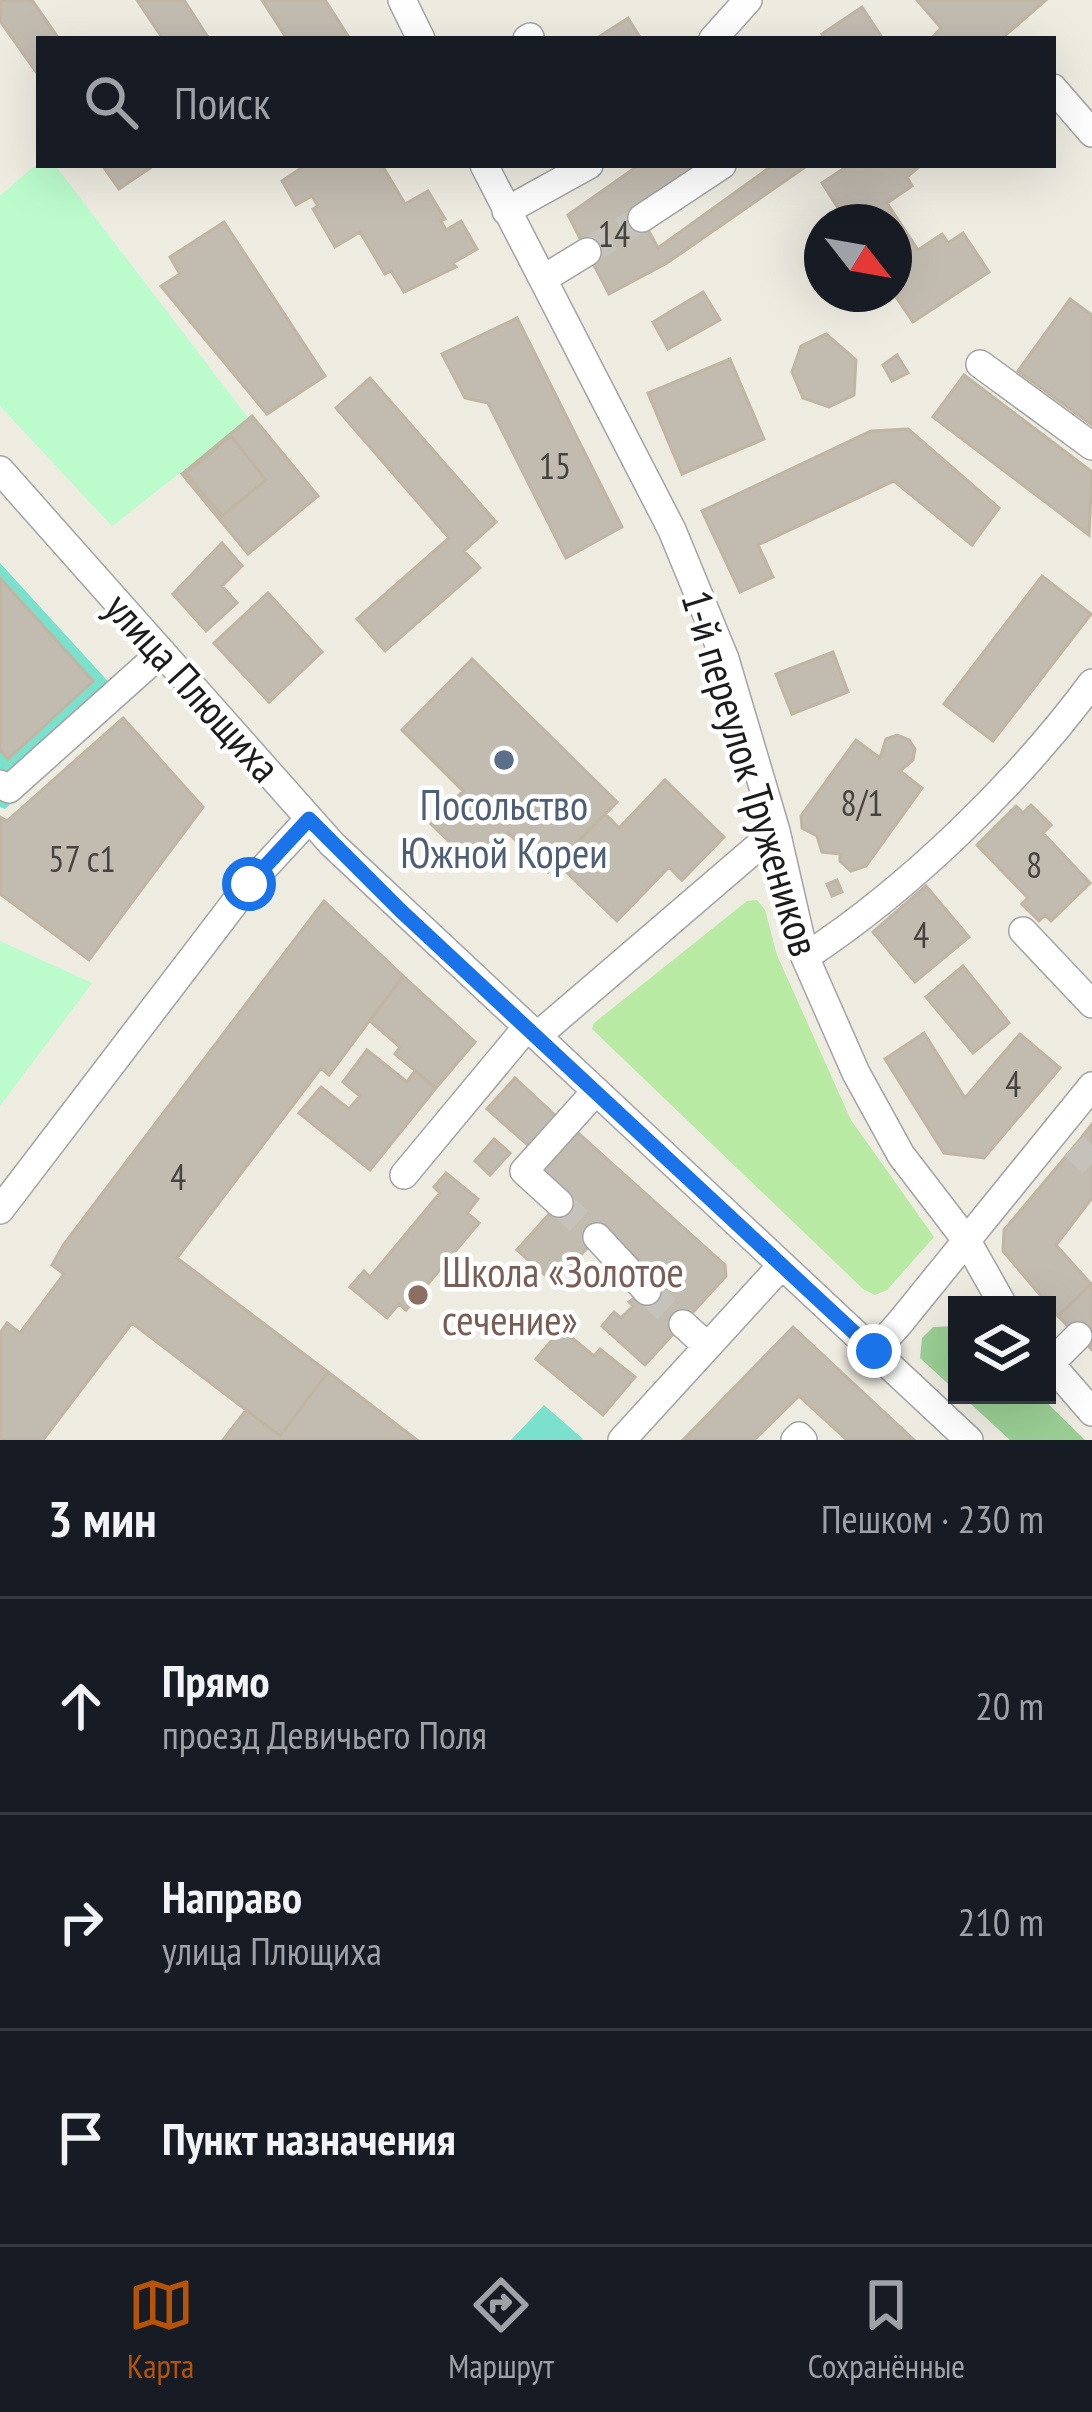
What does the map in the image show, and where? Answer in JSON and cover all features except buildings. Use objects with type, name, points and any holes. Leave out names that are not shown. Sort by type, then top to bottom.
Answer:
[{"type":"street","points":[[402,0],[420,36]]},
{"type":"street","points":[[715,36],[748,0]]},
{"type":"street","points":[[1056,91],[1092,133]]},
{"type":"street","name":"1-й переулок Тружеников","points":[[485,168],[672,530],[725,659],[776,831],[805,958],[856,1073],[901,1154],[967,1241],[998,1296]]},
{"type":"street","points":[[506,211],[584,168]]},
{"type":"street","points":[[642,218],[717,168]]},
{"type":"street","points":[[543,279],[587,252]]},
{"type":"street","points":[[980,364],[1092,446]]},
{"type":"street","name":"улица Плющиха","points":[[0,470],[309,819],[401,911],[969,1440]]},
{"type":"street","points":[[0,784],[9,789],[162,652]]},
{"type":"street","points":[[805,958],[854,926],[993,798],[1092,683]]},
{"type":"street","points":[[0,1210],[249,884],[309,819]]},
{"type":"street","points":[[404,1175],[532,1032],[776,831]]},
{"type":"street","points":[[1023,931],[1092,1004]]},
{"type":"street","points":[[874,1351],[967,1241],[1065,1138],[1092,1086]]},
{"type":"street","points":[[559,1203],[524,1171],[596,1091]]},
{"type":"street","points":[[597,1237],[646,1291]]},
{"type":"street","points":[[622,1440],[782,1265]]},
{"type":"street","points":[[683,1324],[707,1346]]},
{"type":"street","points":[[1056,1355],[1078,1336]]},
{"type":"street","points":[[1056,1371],[1092,1412]]},
{"type":"green space","points":[[36,165],[57,168],[249,419],[112,526],[0,406],[0,196]]},
{"type":"green space","points":[[757,900],[851,1120],[934,1237],[887,1290],[875,1295],[863,1289],[592,1029],[747,901]]},
{"type":"green space","points":[[0,941],[92,983],[0,1106]]},
{"type":"green space","points":[[948,1326],[948,1384],[920,1358],[922,1338],[933,1327]]},
{"type":"green space","points":[[971,1404],[1048,1404],[1085,1440],[1010,1440]]},
{"type":"shaded area","points":[[0,563],[125,700],[5,809],[0,807]]},
{"type":"shaded area","points":[[544,1405],[583,1439],[511,1440]]},
{"type":"tunnel","points":[[587,252],[642,218]]},
{"type":"tunnel","points":[[1074,1146],[1092,1164]]},
{"type":"tunnel","points":[[559,1203],[597,1237]]},
{"type":"tunnel","points":[[647,1291],[683,1324]]},
{"type":"place","name":"Посольство Южной Кореи","points":[[504,760]]},
{"type":"place","name":"Школа «Золотое сечение»","points":[[418,1295]]},
{"type":"route","points":[[249,884],[309,819],[401,911],[874,1351]]}]
